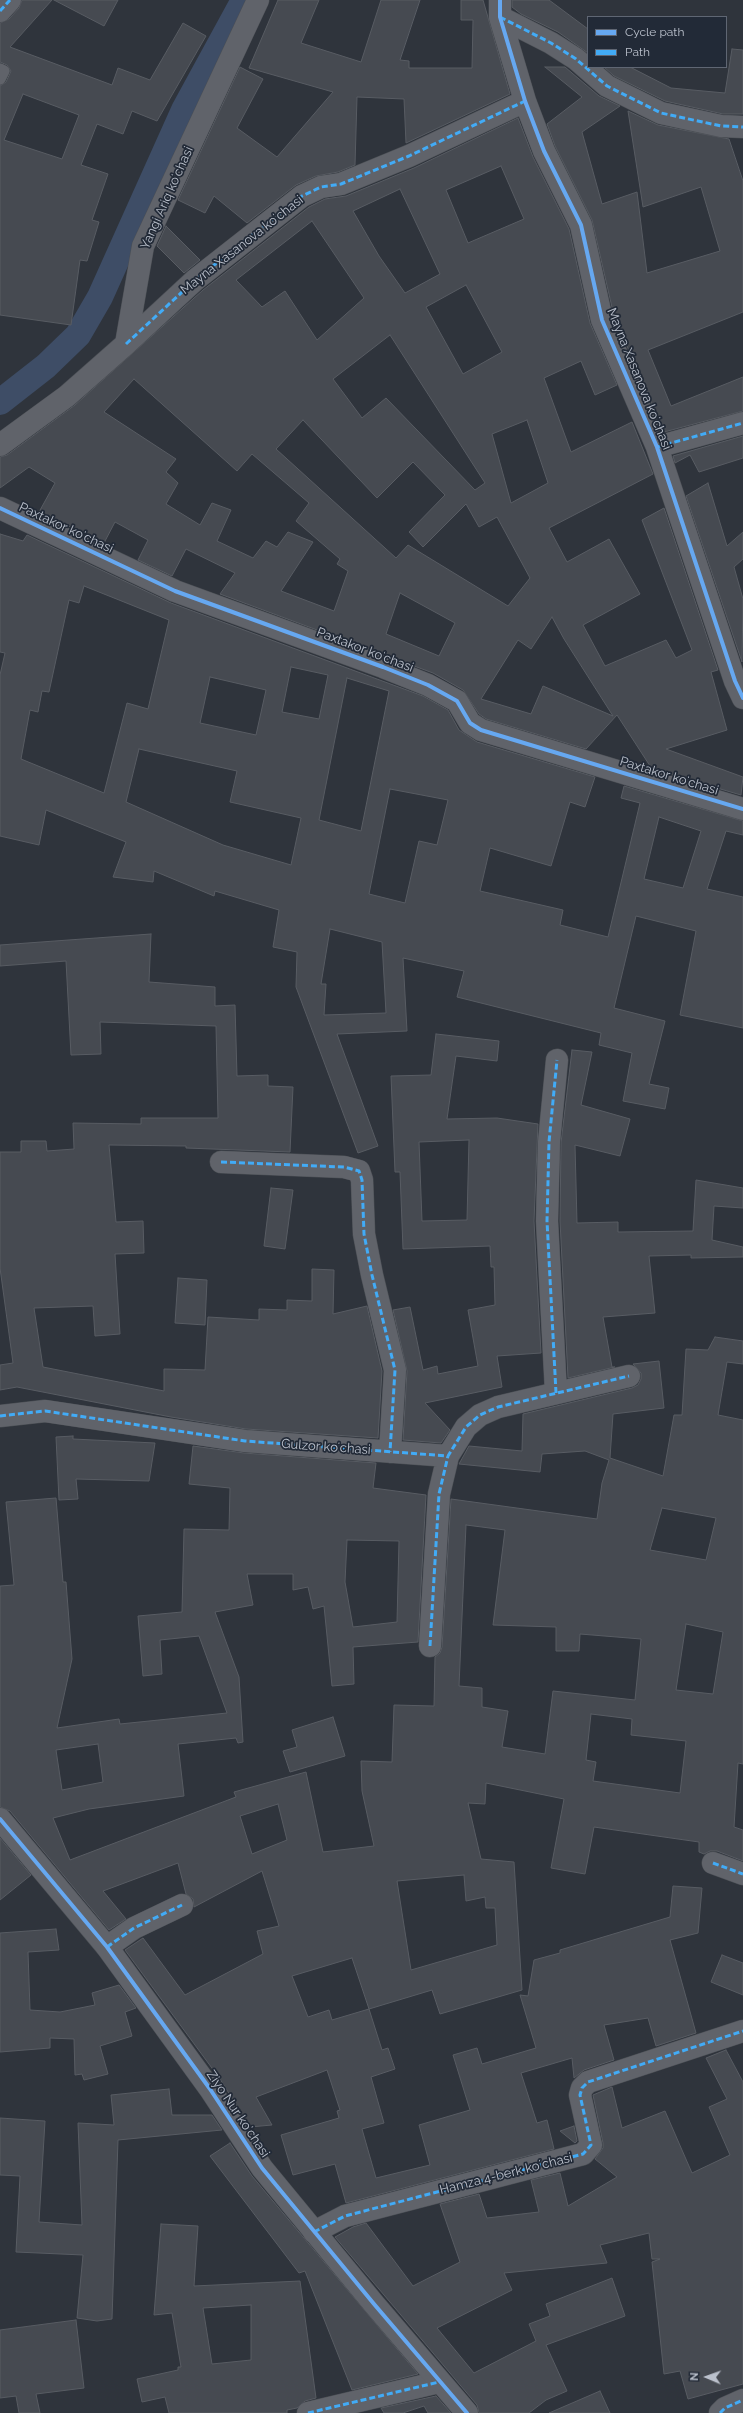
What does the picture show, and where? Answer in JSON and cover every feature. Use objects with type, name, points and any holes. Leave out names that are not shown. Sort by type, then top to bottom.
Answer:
[{"type":"street","points":[[0,11],[10,0]]},
{"type":"street","name":"Yangi Ariq koʻchasi","points":[[126,344],[143,246],[258,0]]},
{"type":"street","name":"Mayna Xasanova koʻchasi","points":[[500,8],[525,100],[544,151],[581,225],[602,320],[657,447],[735,682],[743,698]]},
{"type":"street","name":"Mayna Xasanova koʻchasi","points":[[500,8],[576,60],[606,86],[661,113],[721,126],[743,127]]},
{"type":"street","name":"Mayna Xasanova koʻchasi","points":[[126,344],[196,280],[302,196],[321,187],[341,184],[409,156],[525,100]]},
{"type":"street","points":[[0,445],[67,396],[126,344]]},
{"type":"street","points":[[657,447],[743,423]]},
{"type":"street","name":"Paxtakor koʻchasi","points":[[0,508],[175,591],[383,667],[428,685],[457,700],[470,723],[481,730],[743,809]]},
{"type":"street","points":[[556,1393],[547,1221],[549,1142],[557,1060]]},
{"type":"street","points":[[221,1162],[344,1167],[359,1171],[362,1180],[364,1234],[372,1275],[395,1370],[390,1452]]},
{"type":"street","points":[[430,1646],[439,1494],[448,1456],[466,1427],[480,1415],[498,1407],[630,1376]]},
{"type":"street","name":"Gulzor koʻchasi","points":[[0,1416],[21,1412],[45,1411],[245,1441],[448,1456]]},
{"type":"street","name":"Ziyo Nur koʻchasi","points":[[0,1818],[107,1947],[210,2089],[262,2168],[439,2382],[467,2413]]},
{"type":"street","points":[[713,1863],[743,1874]]},
{"type":"street","points":[[107,1947],[134,1928],[182,1905]]},
{"type":"street","name":"Hamza 4-berk koʼchasi","points":[[314,2232],[345,2216],[583,2154],[591,2145],[580,2095],[582,2088],[588,2082],[743,2031]]},
{"type":"street","points":[[308,2413],[439,2382]]},
{"type":"street","points":[[720,2413],[725,2408],[743,2400]]},
{"type":"lane","points":[[0,69],[4,71],[0,79]]},
{"type":"building","points":[[22,0],[52,0],[10,47],[112,85],[118,68],[150,80],[183,23],[206,36],[157,121],[132,111],[123,134],[97,124],[81,165],[108,174],[92,220],[99,222],[87,261],[80,260],[71,325],[0,315],[0,86],[6,82],[11,71],[7,65],[0,62],[0,23],[9,19],[19,8]],"holes":[[[23,94],[79,115],[62,159],[4,140]]]},
{"type":"building","points":[[54,0],[118,0],[104,26]]},
{"type":"building","points":[[278,0],[319,0],[301,43],[361,62],[381,0],[420,0],[400,60],[409,61],[409,68],[472,68],[473,20],[461,20],[461,0],[483,0],[510,94],[406,143],[404,99],[357,97],[355,165],[338,172],[316,176],[296,185],[247,223],[214,196],[205,213],[178,200],[240,67],[263,79],[237,128],[277,157],[333,92],[249,68]]},
{"type":"building","points":[[512,0],[549,0],[587,28],[587,52],[558,32],[521,14],[512,7]]},
{"type":"building","points":[[732,49],[743,50],[743,114],[723,114],[665,101],[614,76],[605,68],[632,68],[671,88],[725,93]]},
{"type":"building","points":[[545,67],[565,67],[599,96],[620,106],[582,132],[602,204],[637,192],[647,273],[720,251],[701,187],[643,207],[628,111],[658,125],[729,139],[743,181],[743,312],[648,350],[671,406],[743,377],[743,411],[664,432],[614,316],[592,220],[555,146],[547,124],[582,97]]},
{"type":"building","points":[[518,118],[533,157],[569,229],[590,323],[617,385],[595,395],[581,361],[544,378],[571,452],[632,422],[653,474],[549,528],[567,562],[609,539],[640,594],[583,625],[605,666],[666,640],[676,658],[692,650],[642,520],[664,508],[718,670],[711,672],[727,730],[666,749],[743,777],[741,795],[652,769],[617,715],[586,749],[486,719],[479,714],[463,690],[433,673],[220,594],[235,573],[186,549],[172,576],[138,560],[148,540],[115,522],[104,543],[39,512],[55,483],[29,467],[0,488],[0,457],[7,455],[75,405],[203,290],[309,207],[325,199],[346,196],[414,168]],"holes":[[[501,166],[524,219],[468,243],[446,190]],[[400,189],[440,274],[405,293],[379,256],[353,211]],[[312,221],[364,298],[317,340],[285,291],[262,307],[236,280]],[[466,285],[502,352],[463,374],[426,307]],[[390,335],[485,483],[475,490],[386,398],[362,418],[333,379]],[[134,379],[237,471],[252,454],[309,503],[296,521],[340,559],[337,564],[348,571],[334,611],[281,591],[313,542],[288,532],[277,547],[266,541],[253,558],[217,541],[231,510],[212,503],[200,525],[166,504],[178,483],[166,472],[176,459],[104,412]],[[303,420],[377,498],[413,462],[445,495],[409,532],[423,547],[466,504],[479,527],[497,517],[530,578],[508,606],[408,545],[396,558],[276,449]],[[527,420],[548,483],[511,503],[492,434]],[[400,593],[455,623],[439,656],[386,634]],[[552,617],[564,639],[613,716],[543,686],[531,714],[481,699],[518,640],[531,649]]]},
{"type":"building","points":[[166,226],[200,260],[184,273],[157,246]]},
{"type":"building","points":[[743,436],[743,458],[699,472],[690,455],[675,463],[673,456]]},
{"type":"building","points":[[708,483],[727,546],[743,532],[743,559],[734,567],[743,599],[742,662],[686,496]]},
{"type":"building","points":[[0,534],[23,541],[27,535],[171,603],[423,696],[448,710],[459,730],[477,742],[595,777],[585,807],[570,802],[551,866],[490,848],[480,891],[563,910],[560,925],[608,937],[640,803],[621,798],[624,786],[743,821],[743,835],[726,831],[707,889],[743,897],[743,1028],[680,1015],[696,931],[636,916],[614,1008],[665,1021],[649,1084],[669,1088],[665,1109],[623,1101],[632,1053],[599,1045],[601,1033],[457,997],[464,971],[403,958],[407,1031],[337,1034],[378,1146],[358,1153],[296,987],[297,952],[273,947],[279,910],[215,891],[214,896],[154,871],[153,882],[113,877],[126,842],[46,810],[39,845],[0,836],[0,675],[5,653],[0,652]],"holes":[[[84,586],[169,620],[148,709],[127,703],[104,793],[21,759],[30,710],[38,712],[42,691],[49,692],[69,600],[79,603]],[[291,667],[328,675],[319,719],[282,712]],[[210,677],[266,690],[256,735],[200,723]],[[347,678],[389,691],[361,831],[319,820]],[[139,749],[237,771],[230,802],[301,818],[291,865],[223,845],[126,802]],[[390,789],[448,800],[437,845],[419,841],[405,903],[369,894]],[[659,817],[701,831],[683,888],[644,879]],[[330,929],[382,942],[386,1013],[324,1015],[326,984],[321,984]]]},
{"type":"building","points":[[151,934],[149,982],[215,987],[215,1006],[235,1005],[237,1076],[268,1075],[268,1086],[293,1087],[290,1152],[186,1148],[186,1146],[109,1145],[116,1222],[143,1221],[144,1253],[115,1254],[120,1334],[95,1336],[93,1306],[34,1308],[43,1367],[164,1391],[164,1369],[205,1370],[208,1317],[259,1320],[259,1309],[287,1310],[287,1300],[312,1301],[312,1269],[334,1270],[333,1314],[367,1306],[382,1371],[378,1438],[246,1429],[171,1417],[17,1387],[0,1390],[0,1365],[13,1363],[0,1268],[0,1152],[21,1152],[21,1141],[46,1141],[47,1151],[74,1149],[73,1123],[141,1124],[141,1118],[218,1118],[216,1026],[100,1022],[101,1054],[71,1055],[66,961],[0,966],[0,945]]},
{"type":"building","points":[[436,1034],[499,1041],[497,1061],[456,1056],[447,1119],[497,1118],[538,1124],[534,1221],[541,1353],[497,1356],[502,1387],[425,1403],[450,1430],[441,1443],[403,1440],[407,1371],[393,1310],[410,1307],[423,1370],[437,1366],[438,1374],[478,1366],[468,1310],[495,1305],[494,1267],[491,1267],[490,1246],[403,1249],[400,1172],[395,1172],[391,1076],[431,1075]],"holes":[[[469,1140],[467,1220],[422,1221],[419,1142]]]},
{"type":"building","points":[[572,1050],[592,1052],[581,1105],[630,1119],[620,1156],[575,1145],[577,1223],[618,1222],[618,1232],[693,1231],[696,1180],[743,1188],[743,1208],[714,1206],[712,1240],[743,1247],[743,1257],[691,1258],[691,1255],[649,1256],[655,1313],[603,1317],[612,1367],[615,1367],[568,1378],[560,1221],[561,1143]]},
{"type":"building","points":[[271,1188],[293,1190],[285,1249],[264,1246]]},
{"type":"building","points":[[178,1278],[207,1280],[205,1325],[175,1323]]},
{"type":"building","points":[[715,1337],[743,1341],[743,1364],[727,1362],[718,1415],[743,1420],[743,1764],[738,1763],[734,1827],[743,1830],[743,1861],[717,1851],[710,1851],[704,1854],[699,1852],[699,1842],[594,1827],[585,1874],[551,1868],[564,1799],[486,1783],[485,1804],[468,1803],[481,1859],[514,1862],[522,1990],[440,2014],[432,1990],[369,2009],[382,2050],[388,2048],[395,2069],[371,2077],[384,2123],[362,2129],[376,2178],[430,2165],[419,2125],[470,2110],[453,2055],[477,2048],[482,2064],[536,2048],[520,1995],[528,1996],[534,1960],[560,1953],[560,1950],[670,1917],[673,1886],[702,1888],[698,1933],[670,1940],[696,2033],[656,2046],[648,2018],[604,2025],[614,2060],[584,2070],[574,2078],[572,2058],[521,2073],[537,2123],[547,2120],[554,2149],[346,2203],[335,2164],[293,2175],[281,2135],[339,2118],[337,2111],[340,2110],[327,2070],[256,2097],[272,2125],[250,2127],[220,2079],[125,1950],[143,1938],[185,1995],[263,1954],[257,1931],[279,1926],[262,1871],[194,1907],[193,1899],[186,1894],[178,1863],[103,1891],[126,1919],[109,1930],[10,1811],[0,1807],[0,1586],[14,1585],[6,1502],[56,1498],[63,1582],[66,1582],[72,1659],[57,1728],[119,1719],[120,1724],[227,1713],[199,1636],[160,1640],[162,1674],[143,1676],[138,1616],[182,1612],[184,1529],[229,1530],[230,1488],[189,1484],[193,1446],[244,1453],[376,1463],[373,1488],[426,1495],[418,1642],[353,1647],[354,1684],[332,1686],[324,1606],[313,1609],[308,1587],[293,1590],[293,1574],[247,1574],[253,1605],[215,1612],[239,1677],[243,1742],[238,1743],[236,1738],[178,1744],[184,1796],[89,1809],[53,1818],[70,1860],[236,1797],[234,1792],[306,1772],[323,1852],[374,1846],[362,1791],[361,1761],[392,1762],[394,1705],[434,1706],[435,1657],[440,1653],[442,1647],[451,1499],[597,1519],[602,1483],[609,1460],[585,1451],[542,1454],[540,1472],[459,1464],[469,1446],[522,1451],[523,1414],[632,1388],[638,1385],[641,1379],[641,1373],[633,1364],[659,1361],[664,1408],[613,1414],[610,1458],[663,1476],[674,1415],[682,1415],[686,1349],[708,1350]],"holes":[[[662,1508],[716,1518],[706,1560],[650,1550]],[[466,1525],[505,1530],[493,1625],[556,1627],[556,1651],[579,1651],[580,1634],[641,1639],[635,1700],[553,1691],[545,1754],[502,1747],[508,1711],[482,1707],[482,1688],[459,1686]],[[347,1540],[399,1541],[397,1622],[353,1627],[345,1582]],[[686,1624],[723,1632],[713,1694],[676,1690]],[[591,1714],[632,1719],[631,1735],[686,1741],[680,1793],[593,1781],[596,1762],[586,1760]],[[98,1744],[103,1782],[62,1790],[56,1750]],[[278,1804],[287,1840],[252,1854],[240,1816]],[[464,1875],[466,1901],[485,1897],[486,1908],[495,1908],[497,1945],[411,1970],[397,1881]],[[352,1958],[369,2009],[332,2020],[329,2010],[308,2017],[292,1976]]]},
{"type":"building","points":[[73,1436],[73,1439],[155,1443],[149,1481],[76,1479],[78,1499],[59,1500],[56,1437]]},
{"type":"building","points":[[333,1717],[345,1756],[290,1772],[283,1751],[297,1747],[292,1730]]},
{"type":"building","points":[[0,1838],[31,1875],[0,1900]]},
{"type":"building","points":[[56,1929],[59,1950],[28,1952],[30,2010],[60,2012],[95,2005],[92,1993],[119,1985],[136,2008],[125,2012],[132,2036],[100,2046],[108,2074],[84,2080],[82,2074],[75,2075],[74,2039],[50,2038],[50,2048],[0,2052],[0,1933]]},
{"type":"building","points":[[722,1955],[743,1963],[743,1995],[711,1982]]},
{"type":"building","points":[[726,2050],[743,2082],[743,2384],[688,2399],[680,2371],[664,2374],[652,2262],[660,2259],[652,2259],[649,2233],[600,2245],[607,2263],[504,2273],[512,2290],[437,2328],[474,2373],[536,2341],[529,2324],[550,2316],[546,2304],[612,2278],[625,2316],[546,2345],[567,2391],[546,2400],[529,2413],[479,2413],[477,2405],[335,2237],[353,2227],[366,2223],[413,2286],[460,2262],[440,2204],[479,2194],[487,2218],[539,2212],[531,2180],[560,2173],[568,2206],[617,2177],[595,2159],[603,2148],[603,2143],[593,2095],[612,2087],[622,2128],[665,2111],[692,2173],[730,2155],[709,2107],[727,2099],[706,2058]]},
{"type":"building","points":[[169,2089],[172,2115],[212,2115],[222,2130],[118,2140],[112,2319],[97,2321],[77,2318],[83,2255],[16,2252],[20,2176],[0,2175],[0,2118],[45,2121],[39,2222],[82,2225],[78,2123],[114,2125],[111,2095]]},
{"type":"building","points":[[574,2126],[577,2141],[575,2143],[560,2131]]},
{"type":"building","points":[[230,2143],[252,2176],[418,2374],[352,2390],[305,2271],[299,2273],[210,2156]]},
{"type":"building","points":[[161,2224],[198,2226],[194,2286],[300,2281],[316,2398],[305,2401],[297,2408],[287,2410],[287,2413],[169,2413],[165,2397],[142,2402],[137,2379],[178,2370],[178,2367],[181,2367],[172,2313],[154,2315]],"holes":[[[251,2305],[251,2360],[212,2364],[203,2308]]]},
{"type":"building","points":[[76,2320],[84,2388],[36,2394],[40,2413],[19,2413],[16,2396],[0,2398],[0,2330]]},
{"type":"building","points":[[600,2391],[610,2413],[549,2413]]},
{"type":"building","points":[[436,2396],[451,2413],[428,2413],[424,2406],[403,2413],[384,2413],[381,2408]]},
{"type":"waterway","points":[[0,402],[46,366],[78,335],[100,297],[184,110],[244,0]]},
{"type":"marked path","points":[[0,11],[10,0]]},
{"type":"marked path","points":[[500,17],[551,43],[576,59],[607,86],[661,113],[721,126],[743,127]]},
{"type":"marked path","points":[[126,344],[195,280],[302,196],[321,187],[341,184],[409,156],[525,101]]},
{"type":"marked path","points":[[657,447],[743,423]]},
{"type":"marked path","points":[[556,1393],[547,1221],[549,1142],[557,1060]]},
{"type":"marked path","points":[[221,1162],[344,1167],[359,1171],[362,1180],[364,1234],[372,1275],[395,1370],[390,1452]]},
{"type":"marked path","points":[[0,1416],[45,1411],[245,1441],[448,1456],[466,1427],[480,1415],[498,1407],[629,1376]]},
{"type":"marked path","points":[[430,1646],[439,1494],[448,1456]]},
{"type":"marked path","points":[[713,1863],[743,1874]]},
{"type":"marked path","points":[[107,1947],[134,1928],[182,1905]]},
{"type":"marked path","points":[[314,2232],[345,2216],[583,2154],[591,2145],[580,2095],[582,2088],[588,2082],[743,2031]]},
{"type":"marked path","points":[[308,2413],[439,2382]]},
{"type":"marked path","points":[[720,2413],[725,2408],[743,2400]]},
{"type":"cycle path","points":[[500,0],[500,17],[525,101],[544,151],[581,225],[602,320],[657,447],[735,681],[743,698]]},
{"type":"cycle path","points":[[0,508],[175,591],[383,667],[428,685],[457,701],[470,723],[481,730],[743,809]]},
{"type":"cycle path","points":[[0,1819],[107,1947],[210,2089],[262,2168],[374,2304],[467,2413]]}]
